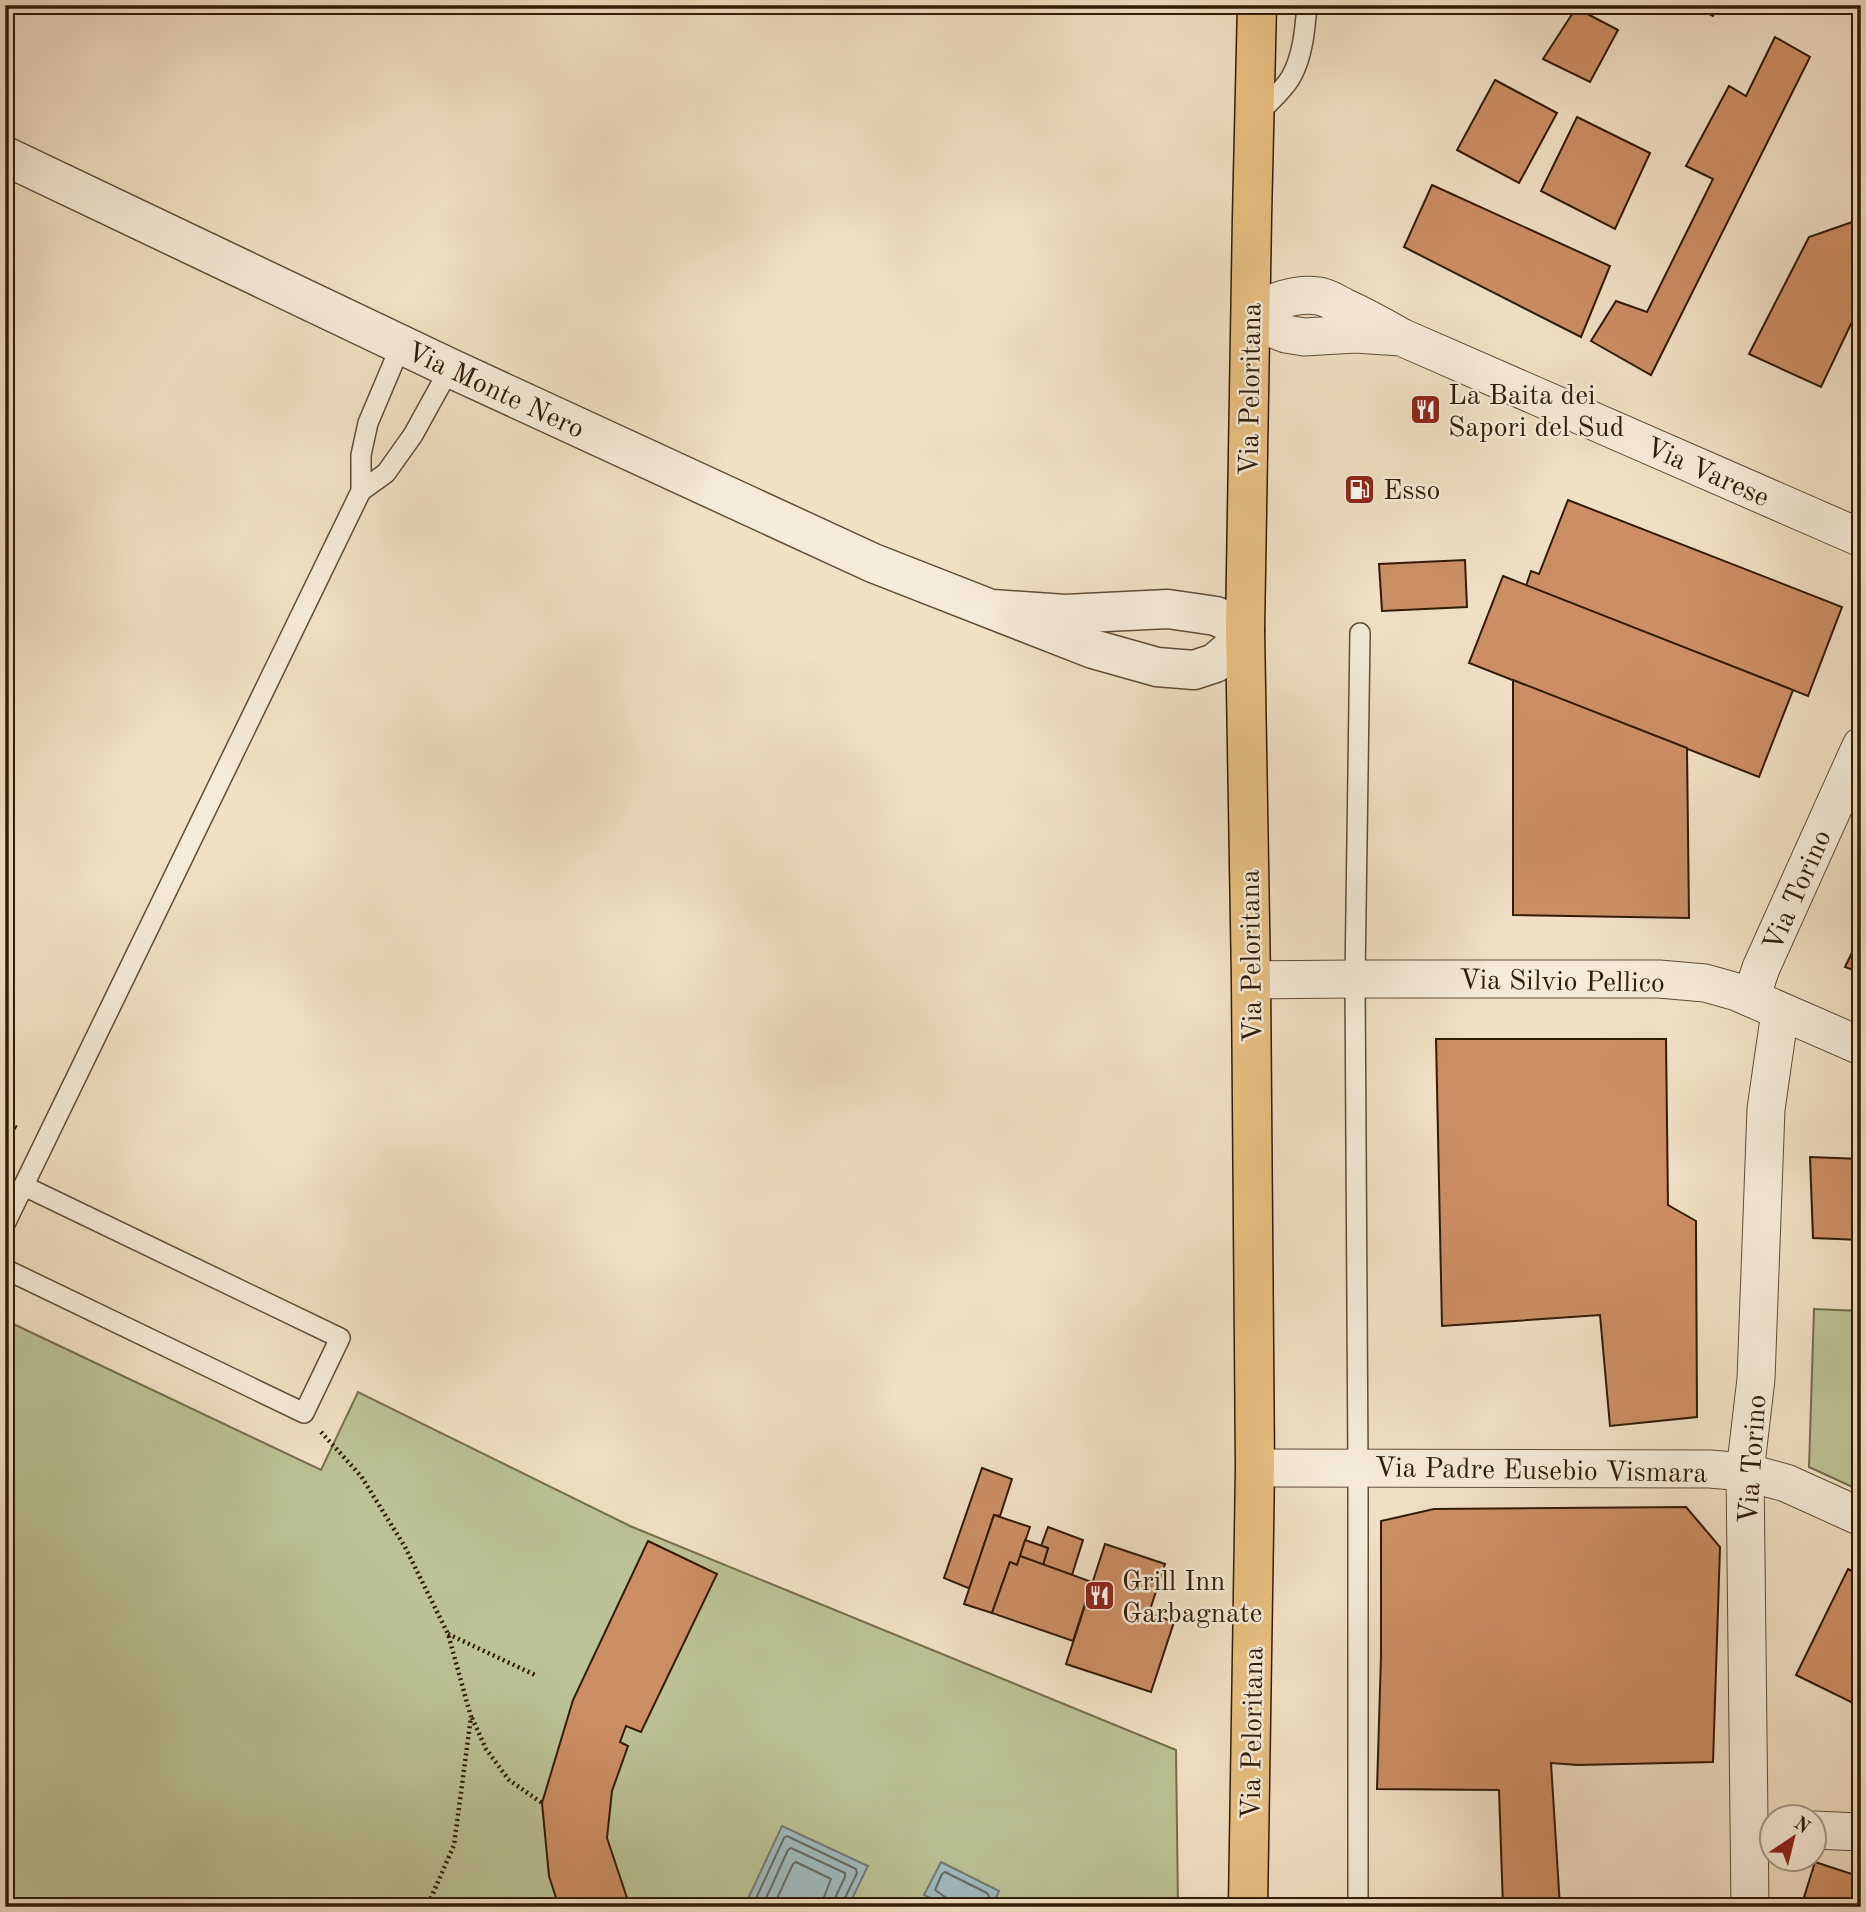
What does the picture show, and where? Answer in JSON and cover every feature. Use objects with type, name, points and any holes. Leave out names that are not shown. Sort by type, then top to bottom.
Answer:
[{"type":"main road","name":"Via Peloritana","points":[[1248,1907],[1255,1468],[1245,630],[1257,5]]},
{"type":"street","name":"Via Monte Nero","points":[[5,156],[450,368],[873,563],[1093,649],[1157,667],[1194,670],[1215,663],[1236,645],[1245,630],[1216,616],[1168,608],[1065,614],[992,609]]},
{"type":"street","name":"Via Varese","points":[[1251,313],[1268,327],[1304,337],[1356,334],[1401,337],[1861,538]]},
{"type":"street","name":"Via Torino","points":[[1760,1804],[1745,1472],[1756,1379],[1766,1109],[1765,1005],[1760,968],[1861,746]]},
{"type":"street","name":"Via Silvio Pellico","points":[[1251,980],[1659,979],[1705,983],[1861,1046]]},
{"type":"street","name":"Via Padre Eusebio Vismara","points":[[1255,1468],[1710,1469],[1745,1472],[1786,1483],[1861,1517]]},
{"type":"street","points":[[1828,1831],[1861,1832]]},
{"type":"street","name":"Via Torino","points":[[1751,1907],[1758,1852]]},
{"type":"lane","points":[[1254,118],[1291,77],[1300,56],[1307,5]]},
{"type":"lane","points":[[5,1224],[361,491],[361,455],[368,423],[401,345]]},
{"type":"lane","points":[[361,491],[386,473],[412,435],[450,368]]},
{"type":"lane","points":[[1358,1907],[1355,979],[1360,633]]},
{"type":"lane","points":[[5,1269],[304,1413],[341,1338],[23,1186]]},
{"type":"path","points":[[304,1413],[361,1476],[405,1547],[448,1634],[471,1717],[486,1749],[509,1780],[542,1802]]},
{"type":"path","points":[[448,1634],[535,1675]]},
{"type":"path","points":[[427,1907],[454,1845],[471,1717]]},
{"type":"green space","points":[[1814,1309],[1861,1311],[1861,1491],[1809,1467]]},
{"type":"green space","points":[[5,1320],[321,1470],[358,1392],[630,1526],[1176,1750],[1178,1907],[5,1907]]},
{"type":"water","points":[[782,1826],[868,1866],[848,1907],[744,1907]]},
{"type":"water","points":[[941,1862],[999,1891],[992,1907],[949,1907],[924,1895]]},
{"type":"building","points":[[1690,5],[1718,5],[1713,16]]},
{"type":"building","points":[[1576,8],[1618,30],[1590,82],[1543,59]]},
{"type":"building","points":[[1775,37],[1810,57],[1651,375],[1591,341],[1616,301],[1647,312],[1713,179],[1686,166],[1729,86],[1746,96]]},
{"type":"building","points":[[1495,80],[1557,113],[1519,183],[1457,150]]},
{"type":"building","points":[[1577,117],[1650,153],[1615,229],[1541,191]]},
{"type":"building","points":[[1432,185],[1610,266],[1581,337],[1404,247]]},
{"type":"building","points":[[1861,219],[1861,303],[1821,387],[1749,354],[1809,237]]},
{"type":"building","points":[[1568,500],[1842,607],[1808,696],[1526,586],[1531,571],[1539,574]]},
{"type":"building","points":[[1465,560],[1467,607],[1382,611],[1379,564]]},
{"type":"building","points":[[1503,576],[1793,690],[1759,777],[1469,663]]},
{"type":"building","points":[[1513,680],[1687,748],[1689,918],[1513,915]]},
{"type":"building","points":[[1861,934],[1861,973],[1845,967]]},
{"type":"building","points":[[1436,1039],[1666,1039],[1668,1205],[1696,1221],[1697,1417],[1610,1426],[1600,1315],[1442,1326]]},
{"type":"building","points":[[1810,1157],[1861,1159],[1861,1240],[1813,1238]]},
{"type":"building","points":[[982,1468],[1012,1479],[1000,1516],[994,1515],[968,1588],[944,1578]]},
{"type":"building","points":[[1686,1507],[1720,1547],[1713,1762],[1578,1765],[1551,1763],[1560,1907],[1503,1907],[1499,1790],[1377,1789],[1381,1521],[1434,1509]]},
{"type":"building","points":[[994,1515],[1030,1527],[1017,1565],[1010,1562],[992,1613],[964,1604]]},
{"type":"building","points":[[1048,1527],[1083,1540],[1072,1575],[1043,1565],[1048,1548],[1041,1546]]},
{"type":"building","points":[[1025,1540],[1048,1548],[1043,1565],[1020,1556]]},
{"type":"building","points":[[648,1541],[717,1574],[641,1732],[626,1726],[620,1742],[628,1746],[612,1791],[607,1838],[630,1907],[559,1907],[549,1876],[542,1803],[573,1700]]},
{"type":"building","points":[[1105,1544],[1165,1564],[1149,1613],[1174,1622],[1151,1692],[1066,1664]]},
{"type":"building","points":[[1020,1556],[1092,1582],[1073,1641],[992,1613],[1010,1562],[1017,1565]]},
{"type":"building","points":[[1848,1569],[1861,1576],[1861,1707],[1796,1675]]},
{"type":"building","points":[[1828,1866],[1861,1877],[1861,1907],[1801,1907],[1811,1874],[1828,1874]]},
{"type":"place","name":"La Baita dei Sapori del Sud","points":[[1425,410]]},
{"type":"place","name":"Esso","points":[[1360,489]]},
{"type":"place","name":"Grill Inn Garbagnate","points":[[1099,1596]]}]
